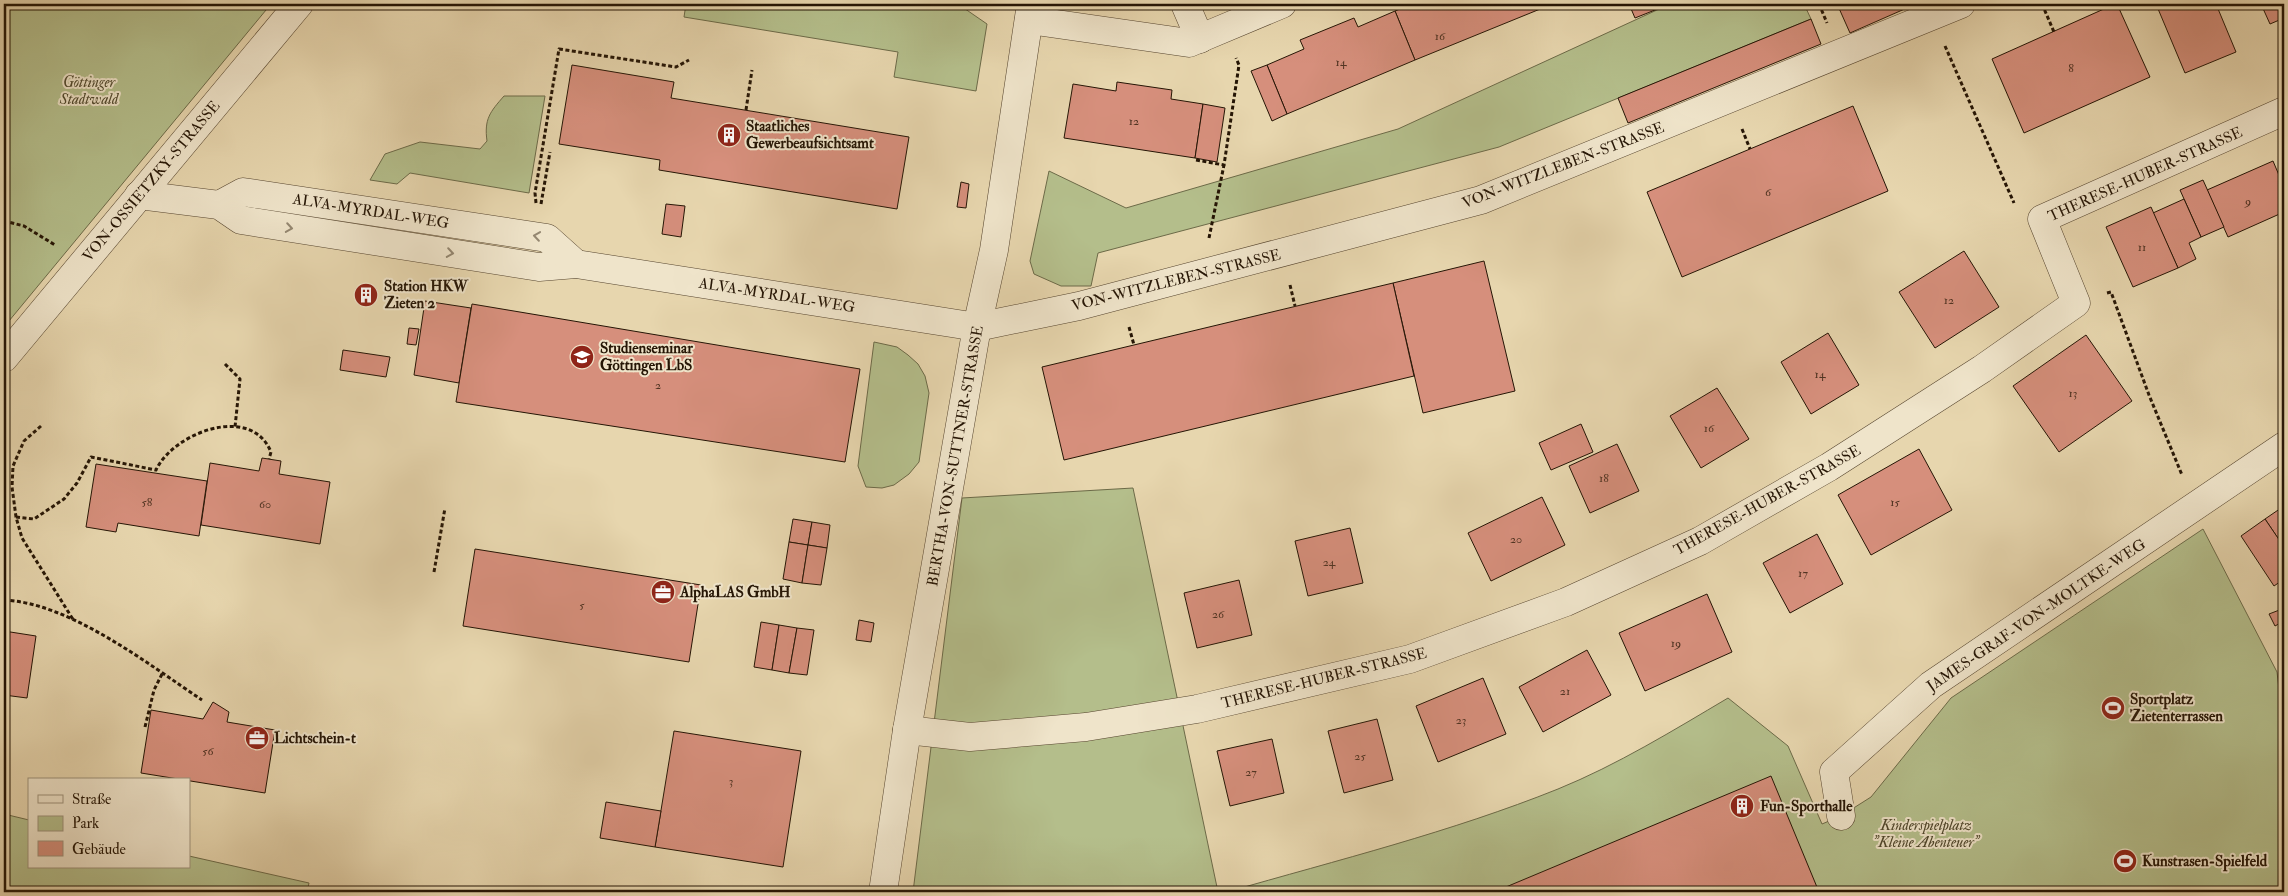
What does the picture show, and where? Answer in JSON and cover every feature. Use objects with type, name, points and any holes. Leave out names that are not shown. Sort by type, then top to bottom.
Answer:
[{"type":"street","name":"VON-OSSIETZKY-STRASSE","points":[[4,358],[299,4]]},
{"type":"street","points":[[1185,4],[1210,34]]},
{"type":"street","name":"BERTHA-VON-SUTTNER-STRASSE","points":[[883,892],[907,730],[977,327],[995,240],[1030,12],[1189,43],[1282,4]]},
{"type":"street","name":"VON-WITZLEBEN-STRASSE","points":[[977,327],[1096,301],[1481,200],[1960,4]]},
{"type":"street","name":"THERESE-HUBER-STRASSE","points":[[907,730],[970,737],[1086,727],[1197,709],[1410,659],[1566,602],[1700,541],[1829,467],[1982,368],[2076,303],[2042,219],[2284,112]]},
{"type":"street","name":"ALVA-MYRDAL-WEG","points":[[219,205],[243,192],[536,236],[547,238],[576,264]]},
{"type":"street","name":"ALVA-MYRDAL-WEG","points":[[139,195],[219,205],[241,220],[539,267],[576,264],[977,327]]},
{"type":"street","name":"JAMES-GRAF-VON-MOLTKE-WEG","points":[[1841,816],[1834,772],[1931,685],[2284,446]]},
{"type":"path","points":[[2042,4],[2054,32]]},
{"type":"path","points":[[1932,16],[2017,209]]},
{"type":"path","points":[[1210,34],[1239,65],[1224,165],[1212,221]]},
{"type":"path","points":[[535,193],[559,48],[676,67],[689,60]]},
{"type":"path","points":[[746,110],[752,70]]},
{"type":"path","points":[[536,236],[550,152]]},
{"type":"path","points":[[1196,160],[1224,165]]},
{"type":"path","points":[[4,221],[24,226],[84,262]]},
{"type":"path","points":[[2076,303],[2111,292],[2171,450]]},
{"type":"path","points":[[225,364],[240,379],[236,427]]},
{"type":"path","points":[[41,426],[24,441],[13,466],[12,487],[16,517],[22,538],[74,621]]},
{"type":"path","points":[[16,517],[34,519],[64,499],[77,483],[92,457],[156,470],[162,458],[176,445],[218,428],[236,427],[259,434],[267,443],[271,452],[268,459]]},
{"type":"path","points":[[434,572],[444,508]]},
{"type":"path","points":[[4,600],[38,607],[74,621],[117,644],[202,700]]},
{"type":"path","points":[[145,727],[154,690],[162,674]]},
{"type":"green space","name":"Göttinger Stadtwald","points":[[4,4],[271,4],[4,327]]},
{"type":"green space","points":[[686,4],[908,4],[929,7],[930,4],[958,4],[987,24],[976,91],[894,77],[898,52],[684,17]]},
{"type":"green space","points":[[1670,4],[1804,4],[1811,19],[1499,147],[1098,253],[1091,286],[1061,286],[1034,274],[1030,261],[1049,171],[1126,208],[1398,129]]},
{"type":"green space","points":[[504,96],[545,96],[529,193],[410,173],[397,184],[370,180],[385,154],[420,142],[480,149],[487,141],[486,127],[489,116]]},
{"type":"green space","points":[[874,342],[897,347],[918,364],[925,376],[929,393],[919,462],[909,474],[894,485],[882,488],[866,487],[858,466]]},
{"type":"green space","points":[[1133,488],[1218,892],[913,892],[962,498]]},
{"type":"green space","name":"Sportplatz Zietenterrassen","points":[[2203,529],[2277,672],[2280,698],[2284,704],[2284,892],[1227,892],[1436,832],[1558,789],[1580,780],[1666,735],[1728,698],[1788,746],[1822,824],[1841,816],[1871,797],[1951,698]]},
{"type":"green space","points":[[4,814],[28,820],[28,868],[190,868],[190,856],[309,883],[307,892],[4,892]]},
{"type":"building","points":[[1412,4],[1550,5],[1415,60],[1395,11]]},
{"type":"building","points":[[1629,4],[1670,4],[1635,18]]},
{"type":"building","points":[[1843,4],[1916,4],[1850,33],[1838,6]]},
{"type":"building","points":[[2117,4],[2150,77],[2024,133],[1992,59]]},
{"type":"building","points":[[2156,4],[2216,4],[2236,52],[2185,73]]},
{"type":"building","points":[[2261,4],[2284,4],[2284,18],[2270,24]]},
{"type":"building","points":[[1395,11],[1415,60],[1287,114],[1267,65],[1304,49],[1300,40],[1354,18],[1358,27]]},
{"type":"building","points":[[1811,19],[1821,44],[1628,123],[1618,98]]},
{"type":"building","name":"Staatliches Gewerbeaufsichtsamt","points":[[572,65],[674,82],[671,98],[909,137],[897,209],[659,170],[660,160],[559,144]]},
{"type":"building","points":[[1267,65],[1287,114],[1272,121],[1251,71]]},
{"type":"building","points":[[1117,82],[1172,90],[1171,99],[1203,104],[1195,158],[1064,138],[1073,84],[1116,91]]},
{"type":"building","points":[[1203,104],[1225,108],[1217,162],[1195,158]]},
{"type":"building","points":[[1853,106],[1888,191],[1682,277],[1647,192]]},
{"type":"building","points":[[2273,161],[2284,187],[2284,212],[2228,237],[2207,190]]},
{"type":"building","points":[[2203,180],[2224,227],[2201,237],[2180,190]]},
{"type":"building","points":[[961,182],[969,184],[966,208],[957,207]]},
{"type":"building","points":[[2184,199],[2201,237],[2189,243],[2196,259],[2178,268],[2153,213]]},
{"type":"building","points":[[666,204],[685,206],[681,237],[662,234]]},
{"type":"building","points":[[2151,207],[2178,268],[2133,287],[2106,227]]},
{"type":"building","points":[[1964,251],[1999,307],[1935,348],[1899,292]]},
{"type":"building","points":[[1484,261],[1515,391],[1423,413],[1393,283]]},
{"type":"building","points":[[1393,283],[1414,376],[1064,460],[1042,367]]},
{"type":"building","name":"Station HKW Zieten 2","points":[[359,289],[375,291],[373,301],[358,299]]},
{"type":"building","points":[[425,301],[471,308],[459,383],[414,375]]},
{"type":"building","points":[[472,304],[860,369],[845,462],[456,402]]},
{"type":"building","points":[[409,328],[419,329],[416,345],[407,344]]},
{"type":"building","points":[[1828,333],[1859,385],[1811,414],[1781,362]]},
{"type":"building","points":[[2086,335],[2132,401],[2059,452],[2013,386]]},
{"type":"building","points":[[343,350],[390,357],[386,377],[340,370]]},
{"type":"building","points":[[1717,388],[1749,439],[1701,468],[1670,416]]},
{"type":"building","points":[[1581,424],[1593,452],[1551,470],[1539,443]]},
{"type":"building","points":[[1617,444],[1639,491],[1590,513],[1569,466]]},
{"type":"building","points":[[1919,449],[1952,510],[1871,555],[1838,495]]},
{"type":"building","points":[[262,458],[281,461],[279,474],[330,482],[320,544],[201,525],[210,463],[259,471]]},
{"type":"building","points":[[96,464],[207,481],[199,536],[118,523],[116,532],[86,527]]},
{"type":"building","points":[[1542,497],[1565,545],[1491,581],[1468,533]]},
{"type":"building","points":[[2284,506],[2284,547],[2265,519]]},
{"type":"building","points":[[793,519],[812,522],[808,545],[789,542]]},
{"type":"building","points":[[2265,519],[2284,547],[2284,579],[2274,586],[2241,536]]},
{"type":"building","points":[[812,522],[830,525],[827,548],[808,545]]},
{"type":"building","points":[[1350,528],[1363,583],[1308,596],[1295,541]]},
{"type":"building","points":[[1817,534],[1843,584],[1790,613],[1763,563]]},
{"type":"building","points":[[789,542],[808,545],[802,583],[783,579]]},
{"type":"building","points":[[808,545],[827,548],[821,585],[802,583]]},
{"type":"building","points":[[475,549],[701,585],[689,662],[463,626]]},
{"type":"building","points":[[1239,580],[1252,635],[1197,648],[1184,593]]},
{"type":"building","points":[[1707,594],[1732,652],[1645,691],[1619,633]]},
{"type":"building","points":[[2282,609],[2284,621],[2275,626],[2269,614]]},
{"type":"building","points":[[859,620],[874,623],[871,642],[856,640]]},
{"type":"building","points":[[761,622],[779,625],[772,670],[754,667]]},
{"type":"building","points":[[779,625],[797,628],[789,673],[772,670]]},
{"type":"building","points":[[797,628],[814,630],[807,675],[789,673]]},
{"type":"building","points":[[4,631],[36,636],[27,698],[4,695]]},
{"type":"building","points":[[1587,650],[1611,695],[1543,732],[1519,687]]},
{"type":"building","points":[[1483,678],[1506,734],[1438,762],[1416,706]]},
{"type":"building","points":[[213,702],[229,712],[227,722],[275,730],[265,793],[190,781],[190,778],[172,778],[141,773],[151,710],[203,719]]},
{"type":"building","points":[[1377,719],[1393,780],[1344,793],[1328,731]]},
{"type":"building","points":[[674,731],[801,751],[783,867],[655,847]]},
{"type":"building","points":[[1272,739],[1284,793],[1230,806],[1217,751]]},
{"type":"building","name":"Fun-Sporthalle","points":[[1771,776],[1819,892],[1494,892]]},
{"type":"building","points":[[606,802],[661,811],[655,847],[600,838]]},
{"type":"place","name":"Staatliches Gewerbeaufsichtsamt","points":[[729,135]]},
{"type":"place","name":"Station HKW Zieten 2","points":[[366,295]]},
{"type":"place","name":"Studienseminar Göttingen LbS","points":[[582,357]]},
{"type":"place","name":"AlphaLAS GmbH","points":[[663,592]]},
{"type":"place","name":"Sportplatz Zietenterrassen","points":[[2113,708]]},
{"type":"place","name":"Lichtschein-t","points":[[257,738]]},
{"type":"place","name":"Fun-Sporthalle","points":[[1742,806]]},
{"type":"place","name":"Kunstrasen-Spielfeld","points":[[2125,861]]},
{"type":"park label","name":"Kinderspielplatz \"Kleine Abenteuer\"","points":[[1926,834]]}]
